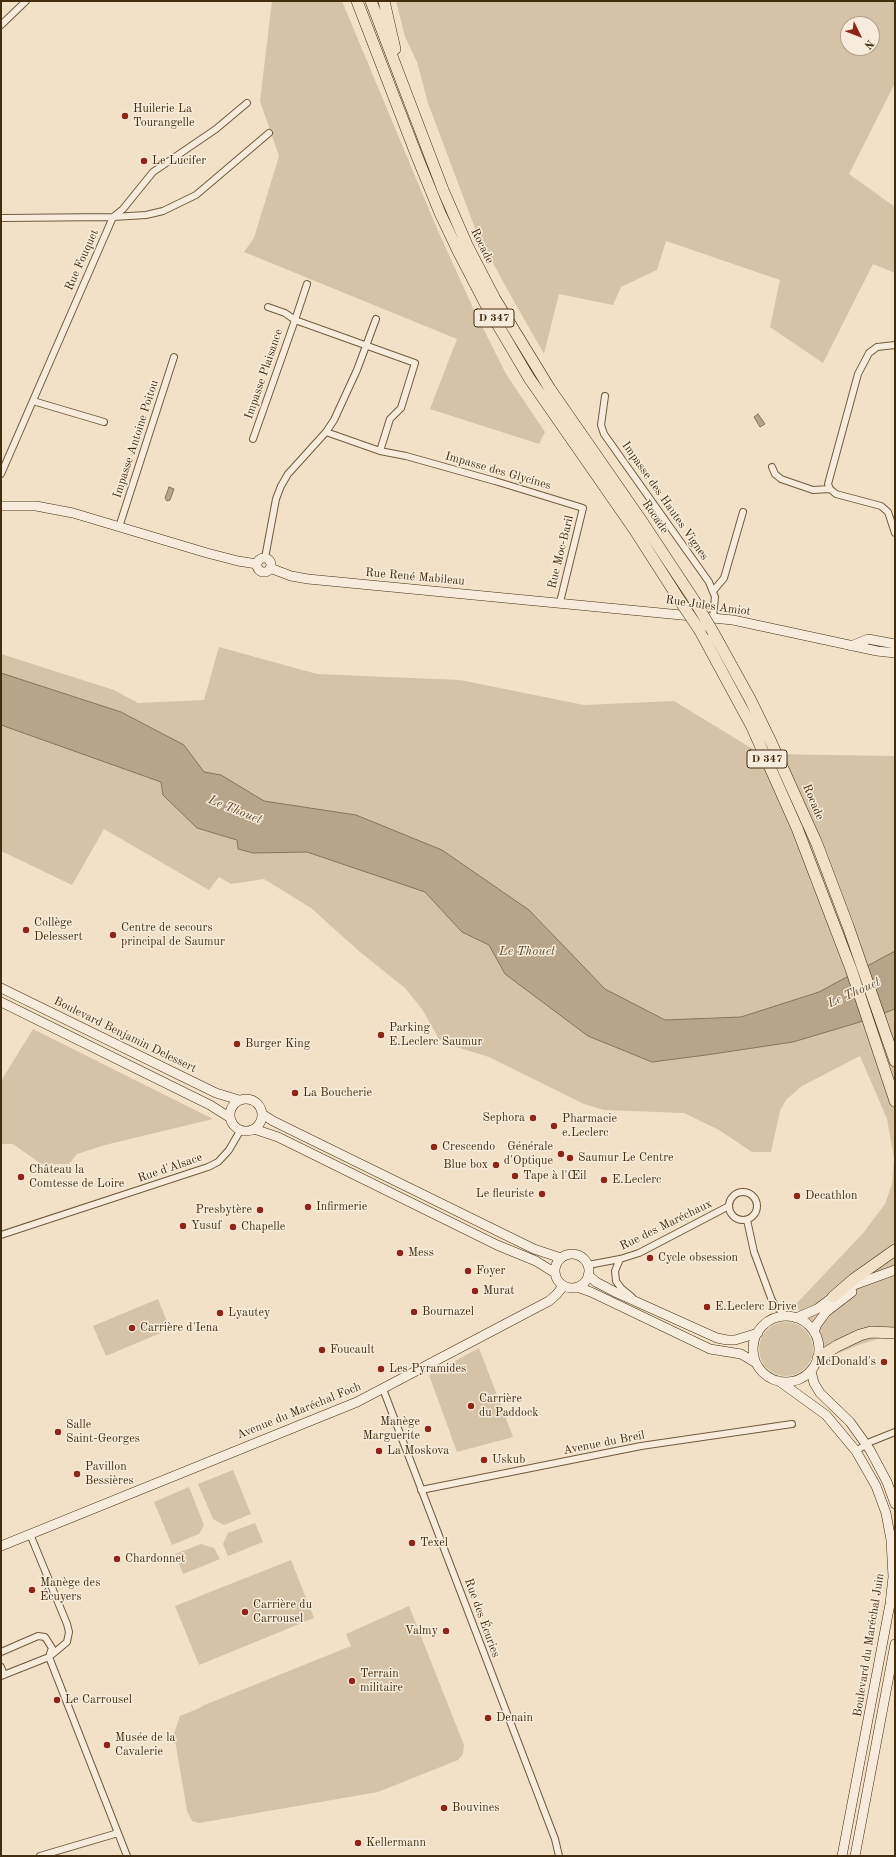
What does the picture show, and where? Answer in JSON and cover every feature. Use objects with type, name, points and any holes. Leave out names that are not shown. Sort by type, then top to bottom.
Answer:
[{"type":"highway","name":"D 347","points":[[358,1],[416,154],[438,207],[458,251],[486,305],[529,378],[634,529],[700,631],[761,746],[792,814],[822,892],[878,1048],[895,1101]]},
{"type":"highway","name":"Rocade","points":[[371,1],[451,209],[495,299],[550,389],[644,522],[694,600],[747,693],[771,742],[834,887],[895,1060]]},
{"type":"highway","points":[[384,1],[402,83]]},
{"type":"highway","points":[[833,1297],[854,1278],[895,1250]]},
{"type":"highway","points":[[818,1358],[837,1346],[860,1335],[872,1332],[895,1333]]},
{"type":"main road","points":[[1,506],[36,506],[73,513],[238,561],[261,561]]},
{"type":"main road","name":"Rue René Mabileau","points":[[261,561],[259,570],[262,572],[267,572],[270,568],[291,576],[320,580],[560,602]]},
{"type":"main road","name":"Rue Jules Amiot","points":[[560,602],[713,618],[753,624],[877,652],[895,653]]},
{"type":"main road","points":[[851,646],[868,639],[895,644]]},
{"type":"main road","name":"Boulevard Benjamin Delessert","points":[[1,988],[216,1093],[239,1100]]},
{"type":"main road","name":"Boulevard Benjamin Delessert","points":[[1,1002],[210,1104],[229,1117]]},
{"type":"main road","points":[[246,1098],[255,1101],[261,1108],[262,1114],[261,1123],[250,1131],[240,1131],[233,1125],[229,1117],[231,1107],[239,1100],[246,1098]]},
{"type":"main road","points":[[262,1114],[273,1121],[534,1249],[561,1258]]},
{"type":"main road","points":[[254,1129],[278,1137],[497,1245],[536,1261],[555,1273],[563,1286],[577,1287],[591,1292],[710,1349],[741,1354],[756,1363],[766,1375],[779,1381],[786,1382],[800,1379],[811,1370],[818,1358],[818,1345],[814,1332],[806,1324],[792,1317]]},
{"type":"main road","points":[[555,1273],[558,1262],[561,1258],[571,1254],[581,1257],[588,1265],[588,1275],[584,1283],[577,1287]]},
{"type":"main road","points":[[756,1363],[754,1343],[758,1333],[770,1321],[792,1317],[817,1309],[833,1297],[867,1279],[895,1270]]},
{"type":"main road","points":[[588,1275],[604,1287],[645,1307],[724,1340],[735,1340],[758,1333]]},
{"type":"main road","points":[[814,1332],[821,1318],[843,1298],[869,1283],[895,1275]]},
{"type":"main road","name":"Avenue du Maréchal Foch","points":[[1,1546],[329,1413],[383,1389],[549,1301],[558,1294],[563,1286]]},
{"type":"main road","points":[[811,1370],[814,1383],[820,1393],[850,1422],[867,1444],[885,1477],[895,1504]]},
{"type":"main road","name":"Boulevard du Maréchal Juin","points":[[779,1381],[826,1415],[841,1431],[856,1451],[876,1486],[886,1513],[891,1540],[893,1577],[888,1619],[842,1856]]},
{"type":"main road","name":"Boulevard du Maréchal Juin","points":[[855,1856],[895,1644]]},
{"type":"street","points":[[1,25],[26,1]]},
{"type":"street","name":"Rue Fouquet","points":[[1,474],[113,217],[122,209],[153,172],[216,129],[246,104]]},
{"type":"street","points":[[1,218],[113,217],[146,215],[157,212],[196,195],[269,133]]},
{"type":"street","points":[[268,306],[285,313],[295,320],[307,284]]},
{"type":"street","points":[[261,561],[276,499],[281,486],[288,474],[326,432],[334,420],[348,390],[376,319]]},
{"type":"street","name":"Impasse Plaisance","points":[[253,439],[295,320],[415,363],[401,408],[390,419],[380,451]]},
{"type":"street","points":[[830,490],[828,484],[858,374],[869,353],[877,347],[895,345]]},
{"type":"street","name":"Impasse Antoine Poitou","points":[[119,527],[174,357]]},
{"type":"street","name":"Impasse des Hautes Vignes","points":[[605,396],[601,425],[604,434],[710,582],[714,590]]},
{"type":"street","points":[[33,401],[104,422]]},
{"type":"street","name":"Impasse des Glycines","points":[[326,432],[380,451],[406,456],[583,508]]},
{"type":"street","points":[[772,467],[775,474],[781,479],[813,490],[830,490],[836,494],[881,506],[888,512],[895,533]]},
{"type":"street","name":"Rue Moc-Baril","points":[[560,602],[583,508]]},
{"type":"street","points":[[713,618],[714,590],[724,578],[743,512]]},
{"type":"street","name":"Rue d'Alsace","points":[[1,1235],[208,1167],[218,1162],[229,1150],[240,1131]]},
{"type":"street","name":"Rue des Maréchaux","points":[[746,1192],[753,1196],[757,1203],[757,1210],[752,1217],[747,1220],[740,1220],[734,1217],[729,1206],[731,1199],[738,1193],[746,1192]]},
{"type":"street","name":"Rue des Maréchaux","points":[[588,1265],[620,1259],[639,1253],[729,1206]]},
{"type":"street","points":[[747,1220],[754,1252],[773,1302],[792,1317]]},
{"type":"street","points":[[620,1259],[615,1271],[616,1281],[621,1288],[645,1307]]},
{"type":"street","name":"Rue des Écuries","points":[[383,1389],[555,1839],[559,1856]]},
{"type":"street","name":"Avenue du Breil","points":[[421,1490],[641,1446],[792,1424]]},
{"type":"street","points":[[856,1451],[867,1444],[895,1432]]},
{"type":"street","points":[[1,1667],[3,1675],[49,1657],[67,1642],[69,1632],[67,1624],[30,1534]]},
{"type":"street","points":[[1,1652],[38,1636],[45,1637],[52,1648],[49,1657],[127,1856]]},
{"type":"street","points":[[40,1856],[118,1833]]},
{"type":"shaded area","points":[[272,1],[342,1],[435,224],[473,308],[506,374],[545,432],[539,444],[430,409],[457,339],[244,252],[254,238],[279,156],[260,101]]},
{"type":"shaded area","points":[[396,1],[895,1],[895,83],[849,174],[895,207],[895,273],[873,264],[823,363],[770,327],[780,280],[666,241],[657,270],[621,287],[613,305],[559,294],[544,354],[476,231],[428,103],[417,62],[405,37]]},
{"type":"shaded area","points":[[219,647],[317,674],[460,680],[584,705],[674,701],[761,754],[895,756],[895,1338],[884,1337],[858,1345],[834,1355],[824,1347],[798,1309],[797,1303],[864,1232],[885,1204],[892,1184],[894,1158],[887,1119],[860,1056],[802,1086],[786,1100],[780,1111],[771,1152],[752,1152],[719,1130],[684,1113],[604,1110],[584,1104],[489,1057],[447,1044],[439,1039],[422,1009],[405,988],[360,952],[311,908],[264,879],[231,884],[219,877],[209,890],[104,829],[72,885],[1,851],[1,654],[114,690],[138,703],[204,700]]},
{"type":"shaded area","points":[[33,1029],[213,1119],[105,1145],[77,1154],[69,1164],[41,1164],[13,1144],[1,1144],[1,1081]]},
{"type":"shaded area","name":"Carrière d'Iena","points":[[158,1299],[170,1329],[106,1356],[93,1326]]},
{"type":"shaded area","points":[[781,1322],[791,1322],[801,1326],[809,1334],[813,1344],[813,1354],[809,1364],[801,1372],[791,1376],[781,1376],[771,1372],[763,1364],[759,1354],[759,1344],[763,1334],[771,1326]]},
{"type":"shaded area","name":"Carrière du Paddock","points":[[479,1348],[513,1437],[457,1452],[429,1375]]},
{"type":"shaded area","points":[[233,1470],[251,1514],[224,1525],[213,1519],[198,1484]]},
{"type":"shaded area","points":[[189,1487],[204,1525],[199,1534],[172,1545],[154,1502]]},
{"type":"shaded area","points":[[255,1523],[263,1542],[228,1556],[223,1544],[228,1533]]},
{"type":"shaded area","points":[[201,1544],[214,1548],[220,1559],[183,1574],[175,1554]]},
{"type":"shaded area","name":"Carrière du Carrousel","points":[[291,1560],[314,1618],[199,1665],[175,1606]]},
{"type":"shaded area","name":"Terrain militaire","points":[[409,1606],[464,1745],[463,1754],[458,1760],[378,1792],[199,1823],[192,1821],[187,1811],[174,1734],[180,1716],[351,1646],[346,1634]]},
{"type":"water","points":[[758,414],[765,424],[760,427],[754,417]]},
{"type":"water","points":[[169,487],[174,489],[170,500],[167,501],[165,498]]},
{"type":"water","name":"Le Thouet","points":[[1,673],[121,712],[184,745],[204,772],[221,775],[264,801],[356,815],[442,850],[529,910],[605,989],[665,1020],[741,1017],[819,992],[895,951],[895,1009],[860,1022],[793,1042],[652,1062],[588,1036],[505,974],[489,945],[462,932],[425,892],[307,852],[253,853],[238,849],[237,840],[197,828],[163,795],[161,782],[1,725]]},
{"type":"place","name":"Huilerie La Tourangelle","points":[[125,116]]},
{"type":"place","name":"Le Lucifer","points":[[144,161]]},
{"type":"place","name":"Collège Delessert","points":[[26,930]]},
{"type":"place","name":"Centre de secours principal de Saumur","points":[[113,935]]},
{"type":"place","name":"Parking E.Leclerc Saumur","points":[[381,1035]]},
{"type":"place","name":"Burger King","points":[[237,1044]]},
{"type":"place","name":"La Boucherie","points":[[295,1093]]},
{"type":"place","name":"Sephora","points":[[533,1118]]},
{"type":"place","name":"Pharmacie e.Leclerc","points":[[554,1126]]},
{"type":"place","name":"Crescendo","points":[[434,1147]]},
{"type":"place","name":"Générale d'Optique","points":[[561,1154]]},
{"type":"place","name":"Saumur Le Centre","points":[[570,1158]]},
{"type":"place","name":"Blue box","points":[[496,1165]]},
{"type":"place","name":"Tape à l'Œil","points":[[515,1176]]},
{"type":"place","name":"Château la Comtesse de Loire","points":[[21,1177]]},
{"type":"place","name":"E.Leclerc","points":[[604,1180]]},
{"type":"place","name":"Le fleuriste","points":[[542,1194]]},
{"type":"place","name":"Decathlon","points":[[797,1196]]},
{"type":"place","name":"Infirmerie","points":[[308,1207]]},
{"type":"place","name":"Presbytère","points":[[260,1210]]},
{"type":"place","name":"Yusuf","points":[[183,1226]]},
{"type":"place","name":"Chapelle","points":[[233,1227]]},
{"type":"place","name":"Mess","points":[[400,1253]]},
{"type":"place","name":"Cycle obsession","points":[[650,1258]]},
{"type":"place","name":"Foyer","points":[[468,1271]]},
{"type":"place","name":"Murat","points":[[475,1291]]},
{"type":"place","name":"E.Leclerc Drive","points":[[707,1307]]},
{"type":"place","name":"Bournazel","points":[[414,1312]]},
{"type":"place","name":"Lyautey","points":[[220,1313]]},
{"type":"place","name":"Carrière d'Iena","points":[[132,1328]]},
{"type":"place","name":"Foucault","points":[[322,1350]]},
{"type":"place","name":"McDonald's","points":[[884,1362]]},
{"type":"place","name":"Les Pyramides","points":[[381,1369]]},
{"type":"place","name":"Carrière du Paddock","points":[[471,1406]]},
{"type":"place","name":"Manège Marguerite","points":[[428,1429]]},
{"type":"place","name":"Salle Saint-Georges","points":[[58,1432]]},
{"type":"place","name":"La Moskova","points":[[379,1451]]},
{"type":"place","name":"Uskub","points":[[484,1460]]},
{"type":"place","name":"Pavillon Bessières","points":[[77,1474]]},
{"type":"place","name":"Texel","points":[[412,1543]]},
{"type":"place","name":"Chardonnet","points":[[117,1559]]},
{"type":"place","name":"Manège des Écuyers","points":[[32,1590]]},
{"type":"place","name":"Carrière du Carrousel","points":[[245,1612]]},
{"type":"place","name":"Valmy","points":[[446,1631]]},
{"type":"place","name":"Terrain militaire","points":[[352,1681]]},
{"type":"place","name":"Le Carrousel","points":[[57,1700]]},
{"type":"place","name":"Denain","points":[[488,1718]]},
{"type":"place","name":"Musée de la Cavalerie","points":[[107,1745]]},
{"type":"place","name":"Bouvines","points":[[444,1808]]},
{"type":"place","name":"Kellermann","points":[[358,1843]]}]
